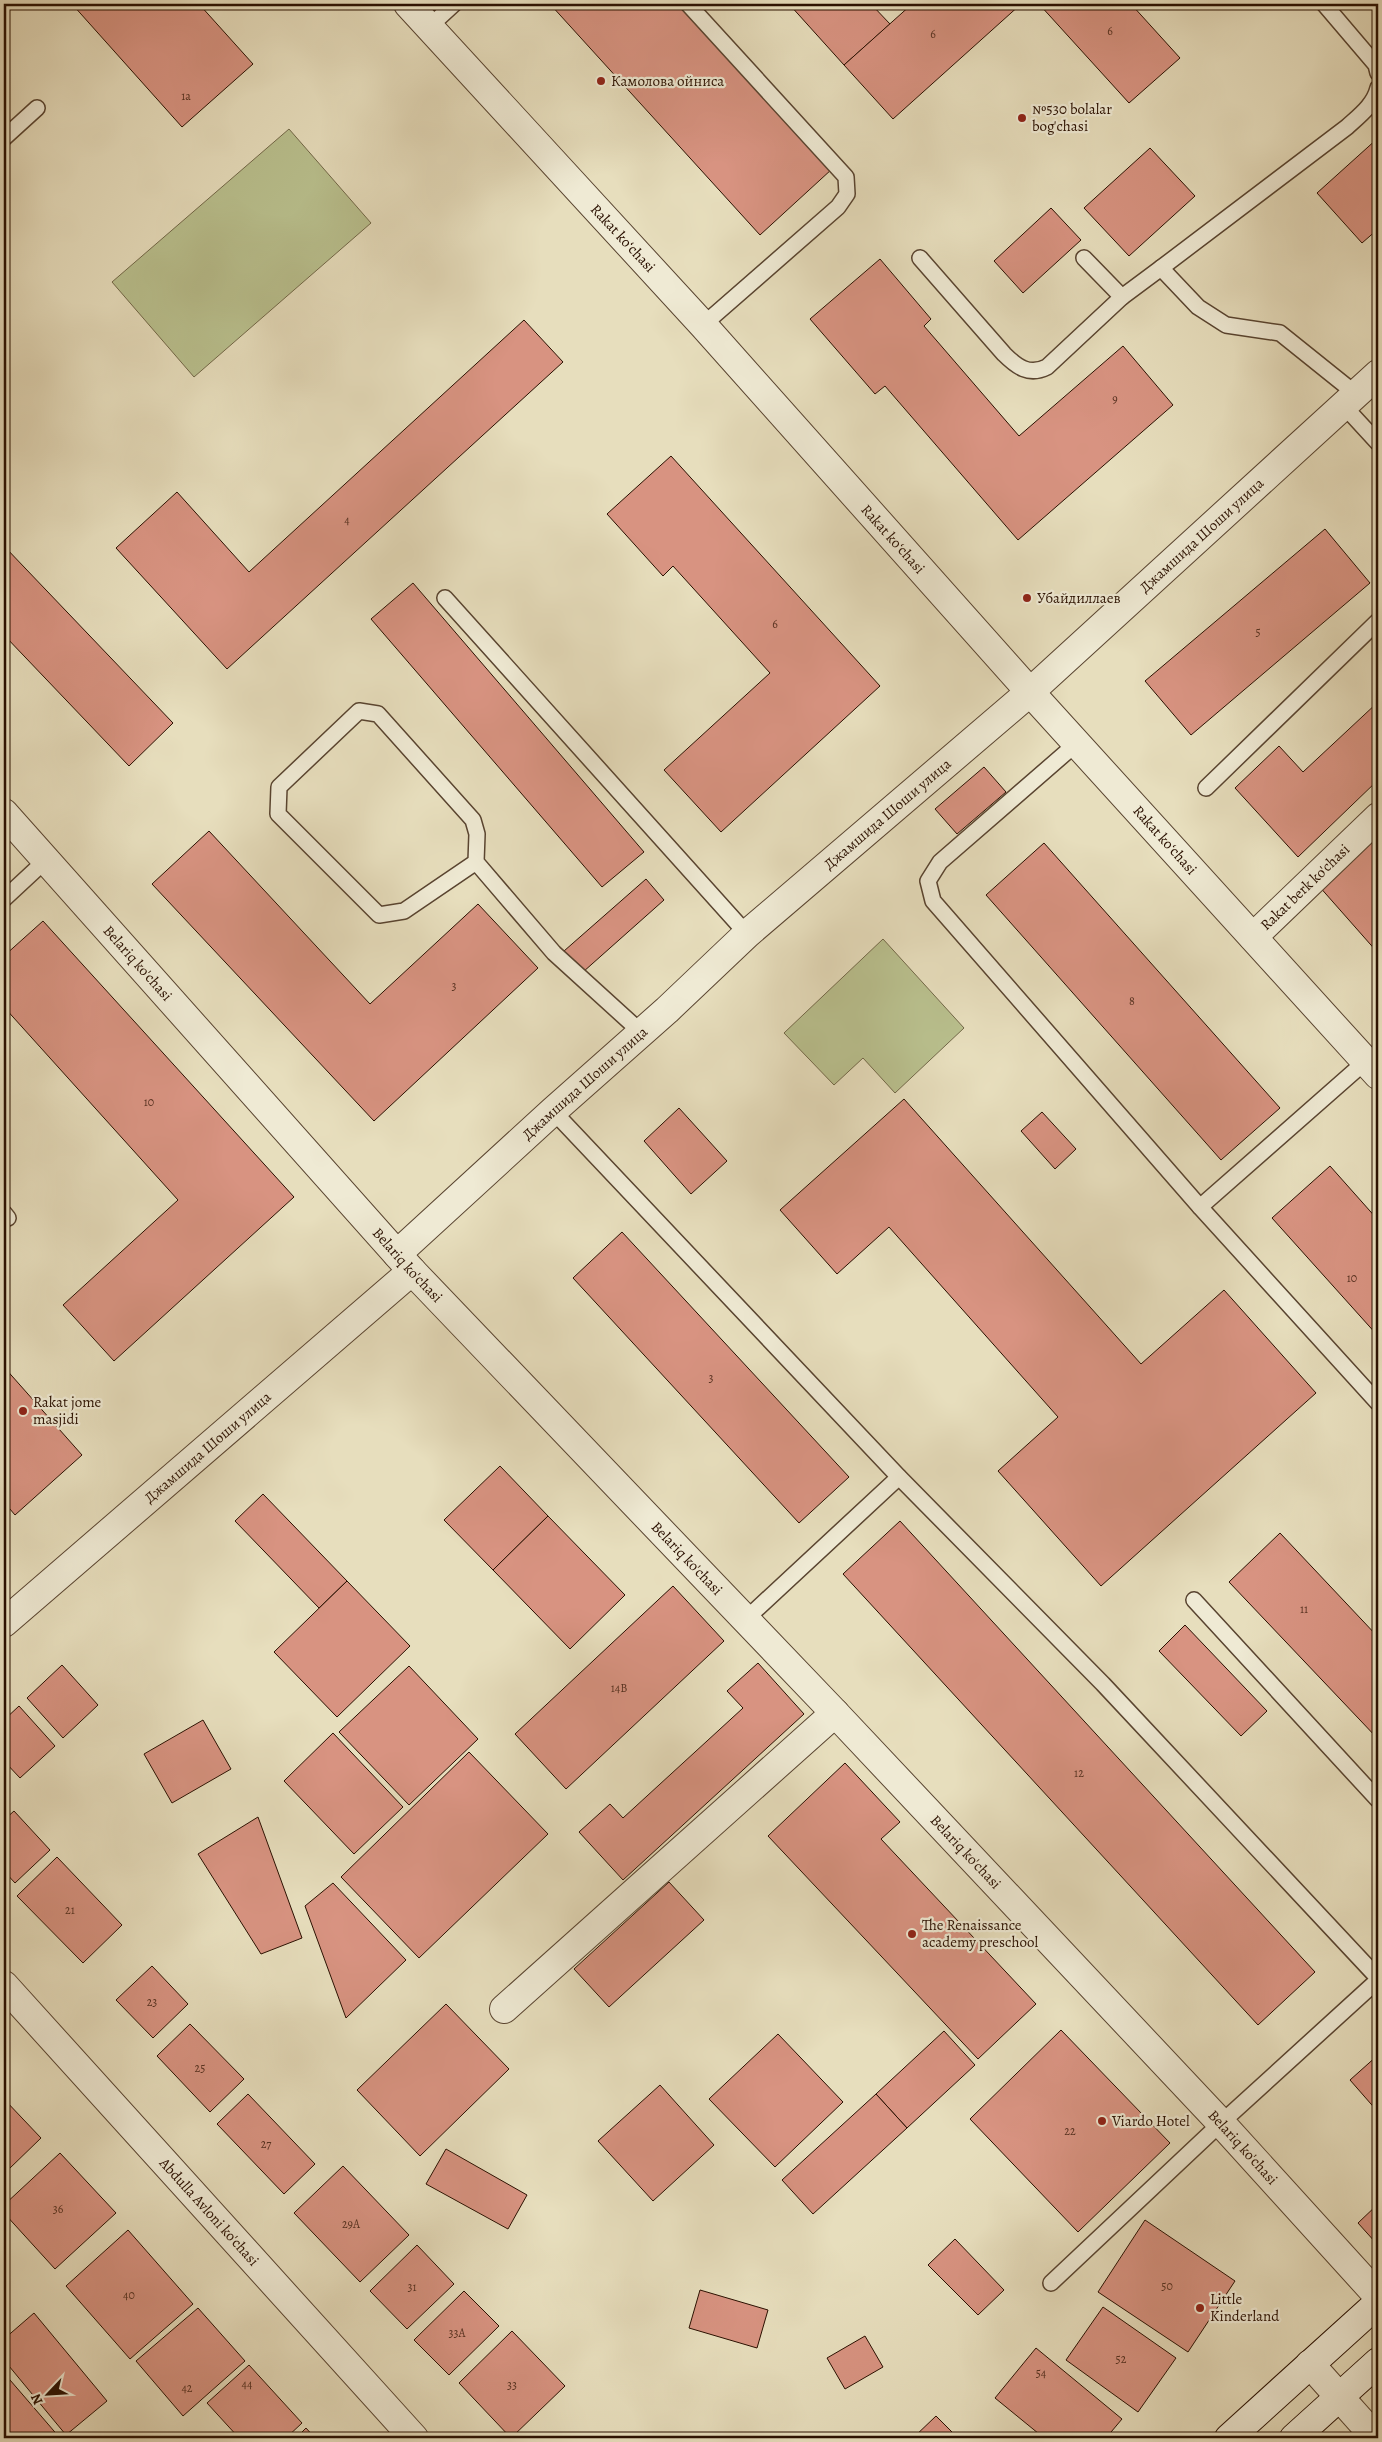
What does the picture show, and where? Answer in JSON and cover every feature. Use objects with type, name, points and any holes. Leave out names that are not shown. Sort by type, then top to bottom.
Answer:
[{"type":"street","name":"Rakat koʻchasi","points":[[408,4],[703,325],[1030,692],[1372,1068]]},
{"type":"street","name":"Джамшида Шоши улица","points":[[4,1623],[405,1262],[553,1110],[642,1033],[747,934],[1030,692],[1378,374]]},
{"type":"street","name":"Belariq ko'chasi","points":[[4,813],[405,1262],[744,1620],[835,1712],[1221,2123],[1378,2296]]},
{"type":"street","name":"Rakat berk ko'chasi","points":[[1253,937],[1378,817]]},
{"type":"street","points":[[504,2009],[835,1712]]},
{"type":"street","name":"Abdulla Avloni ko'chasi","points":[[4,1985],[414,2438]]},
{"type":"street","points":[[1228,2438],[1378,2303]]},
{"type":"street","points":[[1294,2438],[1378,2362]]},
{"type":"street","points":[[1310,2364],[1376,2438]]},
{"type":"lane","points":[[429,28],[454,4]]},
{"type":"lane","points":[[688,4],[846,177],[847,194],[832,212],[703,325]]},
{"type":"lane","points":[[1324,4],[1376,65],[1378,73]]},
{"type":"lane","points":[[920,258],[1015,366],[1038,372],[1047,367],[1122,298],[1347,127],[1363,113],[1376,96],[1378,88]]},
{"type":"lane","points":[[4,138],[37,108]]},
{"type":"lane","points":[[1084,258],[1122,298]]},
{"type":"lane","points":[[1161,268],[1198,307],[1226,325],[1280,333],[1350,400],[1378,443]]},
{"type":"lane","points":[[445,598],[747,934]]},
{"type":"lane","points":[[1206,788],[1378,620]]},
{"type":"lane","points":[[476,862],[404,911],[380,915],[278,814],[276,803],[279,787],[359,711],[378,714],[473,820],[477,834],[476,862],[554,953],[642,1033]]},
{"type":"lane","points":[[1077,743],[940,862],[928,881],[934,901],[1200,1207],[1378,1403]]},
{"type":"lane","points":[[4,899],[46,860]]},
{"type":"lane","points":[[1200,1207],[1372,1068]]},
{"type":"lane","points":[[553,1110],[899,1477],[1103,1684],[1378,1979],[1051,2283]]},
{"type":"lane","points":[[744,1620],[899,1477]]},
{"type":"lane","points":[[1194,1600],[1378,1800]]},
{"type":"green space","points":[[289,129],[371,223],[194,377],[112,282]]},
{"type":"green space","points":[[883,939],[964,1028],[895,1093],[863,1058],[834,1085],[784,1033]]},
{"type":"building","points":[[72,4],[199,4],[253,64],[182,127]]},
{"type":"building","points":[[550,4],[682,4],[832,169],[760,235]]},
{"type":"building","points":[[789,4],[871,4],[890,24],[844,65]]},
{"type":"building","points":[[912,4],[1021,4],[893,119],[844,65]]},
{"type":"building","points":[[1039,4],[1131,4],[1180,58],[1129,103]]},
{"type":"building","points":[[1378,138],[1378,229],[1362,243],[1317,193]]},
{"type":"building","points":[[1150,148],[1195,196],[1129,256],[1084,208]]},
{"type":"building","points":[[1051,208],[1081,240],[1023,293],[994,261]]},
{"type":"building","points":[[880,259],[931,319],[924,326],[1019,436],[1123,346],[1173,405],[1018,540],[885,386],[875,394],[810,319]]},
{"type":"building","points":[[524,320],[563,362],[227,669],[116,548],[177,492],[249,572]]},
{"type":"building","points":[[671,456],[880,686],[721,832],[664,770],[770,673],[673,566],[663,576],[607,514]]},
{"type":"building","points":[[1325,529],[1370,583],[1191,735],[1145,681]]},
{"type":"building","points":[[4,546],[173,723],[129,766],[4,635]]},
{"type":"building","points":[[413,583],[644,852],[602,887],[371,619]]},
{"type":"building","points":[[1378,702],[1378,780],[1298,857],[1235,788],[1279,746],[1303,772]]},
{"type":"building","points":[[984,767],[1006,792],[957,834],[935,809]]},
{"type":"building","points":[[209,831],[370,1004],[478,904],[538,968],[374,1121],[152,884]]},
{"type":"building","points":[[1378,831],[1378,953],[1318,885]]},
{"type":"building","points":[[1044,843],[1280,1108],[1221,1160],[986,895]]},
{"type":"building","points":[[646,879],[664,900],[583,972],[564,951]]},
{"type":"building","points":[[43,921],[294,1197],[114,1361],[63,1305],[178,1200],[4,1007],[4,956]]},
{"type":"building","points":[[904,1099],[1141,1364],[1224,1290],[1316,1393],[1101,1586],[998,1471],[1058,1417],[889,1227],[837,1274],[780,1210]]},
{"type":"building","points":[[679,1108],[727,1161],[691,1194],[644,1141]]},
{"type":"building","points":[[1042,1112],[1076,1149],[1055,1169],[1021,1131]]},
{"type":"building","points":[[1330,1166],[1378,1220],[1378,1336],[1272,1218]]},
{"type":"building","points":[[622,1232],[849,1477],[799,1523],[573,1278]]},
{"type":"building","name":"Rakat jome masjidi","points":[[4,1367],[82,1455],[15,1515],[4,1502]]},
{"type":"building","points":[[500,1466],[548,1516],[493,1570],[444,1520]]},
{"type":"building","points":[[263,1494],[347,1581],[319,1608],[235,1521]]},
{"type":"building","points":[[548,1516],[625,1595],[570,1649],[493,1570]]},
{"type":"building","points":[[900,1521],[1315,1972],[1258,2025],[843,1574]]},
{"type":"building","points":[[1280,1533],[1378,1637],[1378,1739],[1229,1582]]},
{"type":"building","points":[[347,1581],[410,1646],[337,1717],[274,1652]]},
{"type":"building","points":[[673,1586],[724,1641],[566,1789],[515,1734]]},
{"type":"building","points":[[1185,1625],[1267,1711],[1241,1736],[1159,1651]]},
{"type":"building","points":[[758,1663],[804,1714],[623,1880],[579,1832],[610,1804],[623,1818],[743,1708],[727,1691]]},
{"type":"building","points":[[62,1665],[98,1705],[63,1738],[27,1698]]},
{"type":"building","points":[[409,1666],[478,1739],[409,1805],[339,1732]]},
{"type":"building","points":[[19,1706],[55,1746],[20,1778],[4,1761],[4,1720]]},
{"type":"building","points":[[203,1720],[231,1769],[172,1803],[144,1754]]},
{"type":"building","points":[[333,1733],[403,1807],[354,1854],[284,1781]]},
{"type":"building","points":[[469,1752],[548,1834],[419,1958],[341,1877]]},
{"type":"building","points":[[845,1763],[900,1822],[881,1839],[1036,2004],[978,2059],[768,1836]]},
{"type":"building","points":[[14,1811],[50,1850],[15,1883],[4,1871],[4,1820]]},
{"type":"building","points":[[258,1817],[302,1938],[261,1954],[198,1854]]},
{"type":"building","points":[[57,1857],[122,1925],[83,1963],[17,1896]]},
{"type":"building","points":[[669,1882],[704,1920],[609,2007],[574,1969]]},
{"type":"building","points":[[333,1883],[406,1960],[346,2018],[305,1906]]},
{"type":"building","points":[[152,1966],[188,2004],[153,2038],[116,2000]]},
{"type":"building","points":[[446,2004],[509,2069],[420,2156],[357,2090]]},
{"type":"building","points":[[190,2024],[244,2079],[210,2112],[157,2056]]},
{"type":"building","points":[[1061,2030],[1170,2143],[1078,2232],[970,2119]]},
{"type":"building","points":[[944,2031],[975,2065],[907,2128],[876,2094]]},
{"type":"building","points":[[778,2034],[843,2102],[775,2167],[709,2099]]},
{"type":"building","points":[[1378,2055],[1378,2112],[1350,2080]]},
{"type":"building","points":[[660,2085],[714,2145],[653,2201],[598,2141]]},
{"type":"building","points":[[248,2094],[315,2164],[284,2194],[217,2124]]},
{"type":"building","points":[[876,2094],[907,2128],[813,2214],[782,2180]]},
{"type":"building","points":[[4,2099],[41,2138],[9,2169],[4,2164]]},
{"type":"building","points":[[446,2149],[527,2195],[508,2229],[426,2184]]},
{"type":"building","points":[[60,2153],[116,2213],[55,2269],[4,2213],[4,2205]]},
{"type":"building","points":[[343,2166],[409,2235],[360,2282],[294,2213]]},
{"type":"building","points":[[1378,2204],[1378,2242],[1376,2243],[1358,2223]]},
{"type":"building","points":[[1145,2220],[1235,2281],[1188,2352],[1098,2292]]},
{"type":"building","points":[[128,2230],[193,2304],[130,2359],[66,2286]]},
{"type":"building","points":[[955,2239],[1004,2290],[978,2315],[928,2265]]},
{"type":"building","points":[[417,2245],[454,2284],[407,2329],[370,2291]]},
{"type":"building","points":[[700,2290],[768,2310],[757,2348],[689,2328]]},
{"type":"building","points":[[464,2291],[499,2326],[449,2375],[414,2340]]},
{"type":"building","points":[[1103,2307],[1176,2358],[1138,2412],[1066,2360]]},
{"type":"building","points":[[198,2308],[245,2361],[183,2416],[136,2361]]},
{"type":"building","points":[[34,2313],[107,2401],[66,2435],[4,2360],[4,2339]]},
{"type":"building","points":[[512,2331],[565,2386],[511,2438],[459,2383]]},
{"type":"building","points":[[865,2336],[883,2367],[845,2389],[827,2358]]},
{"type":"building","points":[[1036,2348],[1122,2419],[1106,2438],[1044,2438],[995,2398]]},
{"type":"building","points":[[249,2365],[302,2423],[286,2438],[239,2438],[207,2403]]},
{"type":"building","points":[[4,2373],[60,2438],[4,2438]]},
{"type":"building","points":[[936,2416],[958,2438],[913,2438]]},
{"type":"building","points":[[306,2428],[315,2438],[296,2438]]},
{"type":"place","name":"Камолова ойниса","points":[[601,81]]},
{"type":"place","name":"№530 bolalar bog'chasi","points":[[1022,118]]},
{"type":"place","name":"Убайдиллаев","points":[[1027,598]]},
{"type":"place","name":"Rakat jome masjidi","points":[[23,1411]]},
{"type":"place","name":"The Renaissance academy preschool","points":[[912,1934]]},
{"type":"place","name":"Viardo Hotel","points":[[1102,2121]]},
{"type":"place","name":"Little Kinderland","points":[[1200,2308]]}]
